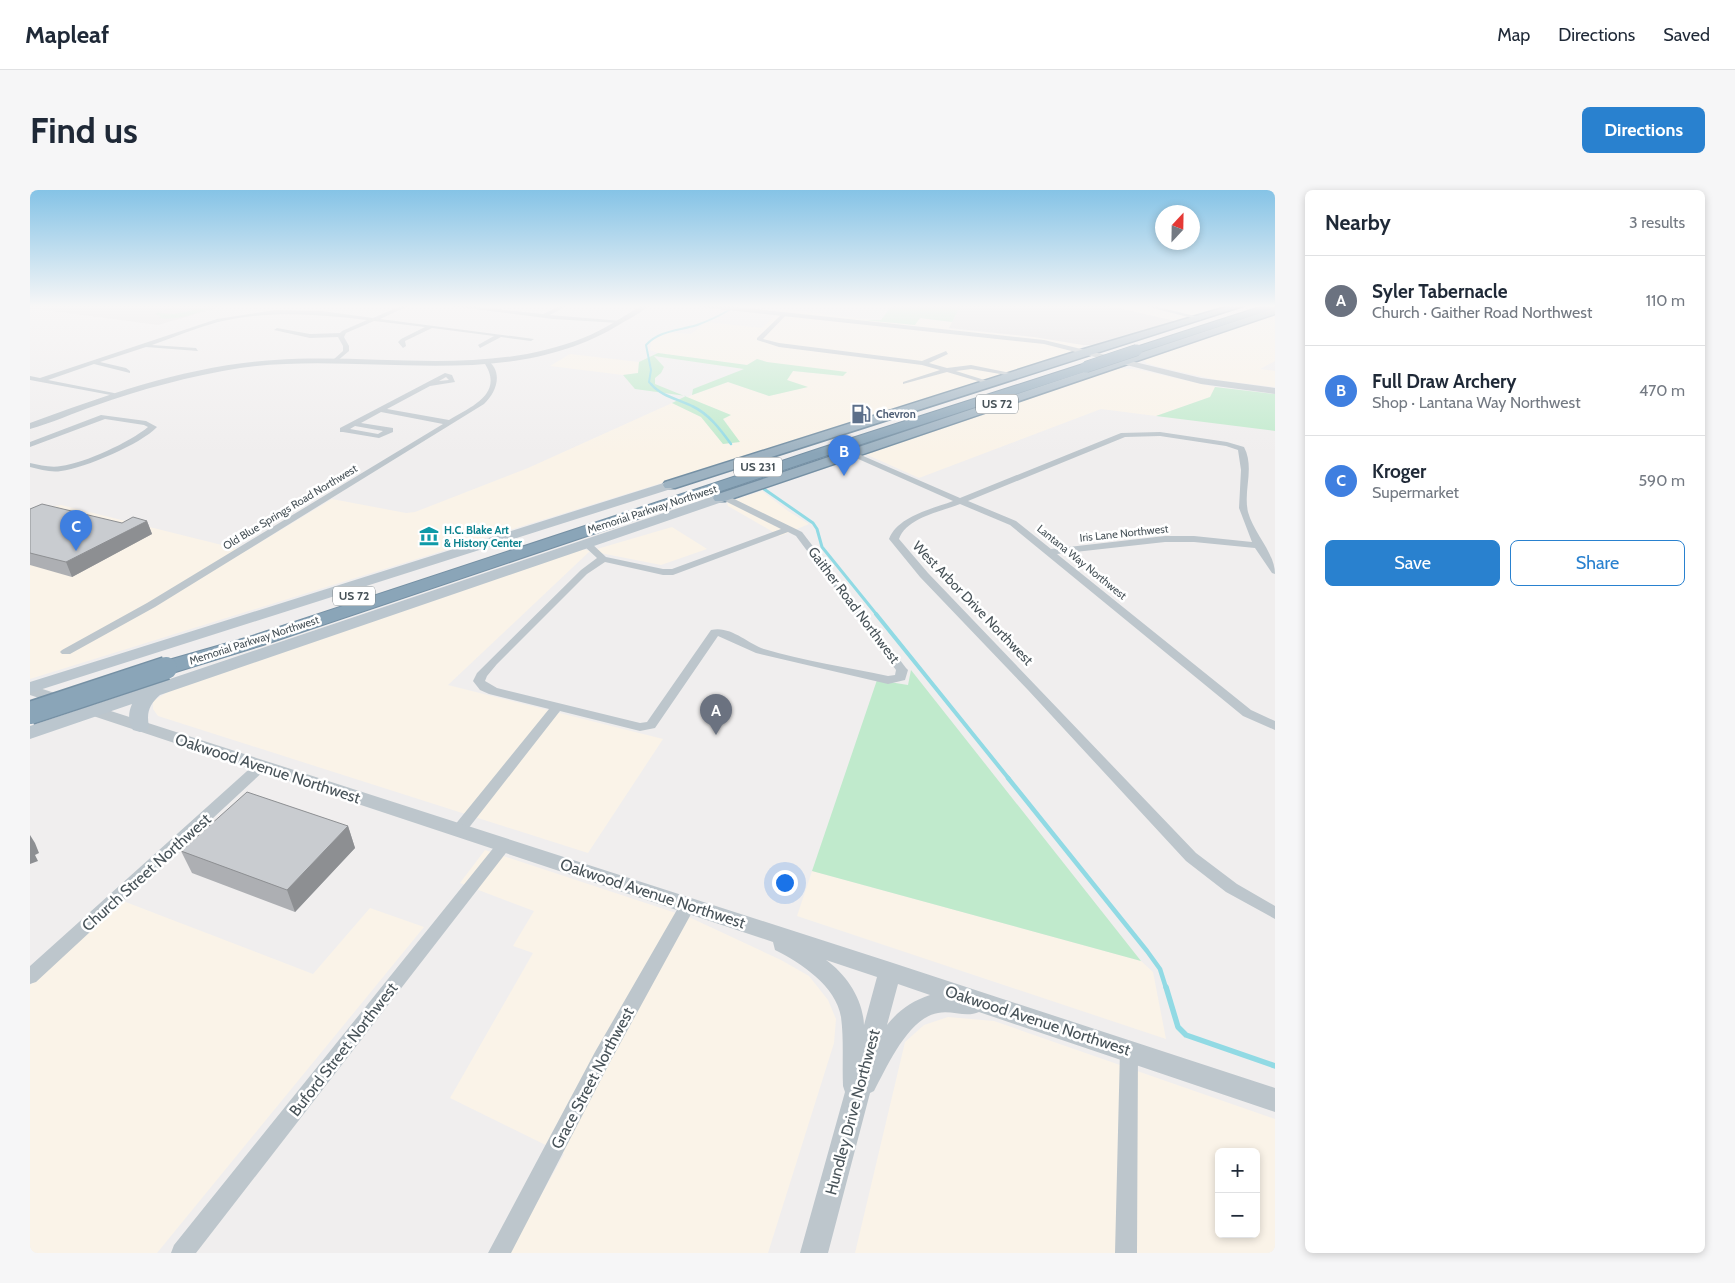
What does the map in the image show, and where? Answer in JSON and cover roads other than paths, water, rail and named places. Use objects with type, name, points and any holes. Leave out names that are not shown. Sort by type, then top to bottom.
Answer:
[{"type":"highway","name":"US 72","points":[[549,538],[670,486],[1078,355]]},
{"type":"highway","name":"Memorial Parkway Northwest","points":[[30,700],[163,657],[256,641],[549,538],[966,399],[1086,367],[1105,355]]},
{"type":"highway","name":"Memorial Parkway Northwest","points":[[549,538],[1123,355]]},
{"type":"highway","name":"US 72","points":[[549,538],[722,497],[963,415],[1086,367],[1127,362],[1149,355]]},
{"type":"highway","points":[[1059,361],[1092,363],[1098,366],[1086,367]]},
{"type":"highway","points":[[887,416],[966,399]]},
{"type":"highway","name":"Memorial Parkway Northwest","points":[[30,713],[163,657]]},
{"type":"main road","points":[[196,675],[136,685],[120,681],[114,677],[119,669],[163,657],[670,486]]},
{"type":"main road","points":[[30,733],[722,497]]},
{"type":"main road","points":[[30,689],[163,657]]},
{"type":"main road","points":[[140,726],[137,716],[139,706],[156,689]]},
{"type":"street","points":[[41,380],[116,355]]},
{"type":"street","points":[[336,360],[341,355]]},
{"type":"street","points":[[30,426],[114,395],[160,381],[218,369],[287,361],[336,360],[447,363],[486,361],[532,355]]},
{"type":"street","points":[[852,355],[923,363],[991,383]]},
{"type":"street","points":[[923,363],[942,355]]},
{"type":"street","points":[[1101,355],[1201,381],[1275,391]]},
{"type":"street","name":"Old Blue Springs Road Northwest","points":[[66,652],[125,620],[452,423],[482,403],[492,393],[495,385],[495,374],[486,361]]},
{"type":"street","points":[[94,362],[124,369],[128,372]]},
{"type":"street","points":[[905,383],[947,370],[978,367],[1018,375]]},
{"type":"street","points":[[30,378],[114,395]]},
{"type":"street","points":[[354,424],[390,430],[379,436],[342,430],[429,384]]},
{"type":"street","points":[[379,410],[452,423]]},
{"type":"street","points":[[30,445],[104,417],[146,423],[153,428],[125,444],[68,468],[53,470],[30,465]]},
{"type":"street","name":"West Arbor Drive Northwest","points":[[1260,546],[1249,527],[1243,506],[1243,452],[1232,445],[1160,434],[1124,435],[912,520],[900,527],[894,534],[894,539],[899,547],[1191,857],[1207,872],[1246,899],[1275,913]]},
{"type":"street","name":"Lantana Way Northwest","points":[[852,454],[1013,523],[1247,713],[1275,726]]},
{"type":"street","name":"Gaither Road Northwest","points":[[603,559],[584,572],[481,674],[479,681],[484,687],[493,691],[628,725],[640,727],[651,725],[658,718],[715,632],[724,632],[746,645],[787,657],[888,680],[900,678],[902,670],[799,534],[722,497]]},
{"type":"street","points":[[587,544],[598,552],[603,559],[654,570],[673,572],[788,529]]},
{"type":"street","name":"Iris Lane Northwest","points":[[1050,552],[1165,539],[1260,546]]},
{"type":"street","points":[[1260,546],[1275,571]]},
{"type":"street","name":"Oakwood Avenue Northwest","points":[[30,689],[92,711],[1010,1010],[1275,1100]]},
{"type":"street","points":[[459,830],[557,707]]},
{"type":"street","name":"Church Street Northwest","points":[[30,977],[261,766]]},
{"type":"street","name":"Buford Street Northwest","points":[[182,1253],[504,845]]},
{"type":"street","name":"Grace Street Northwest","points":[[499,1253],[607,1050],[688,905]]},
{"type":"street","points":[[724,916],[797,951],[823,970],[842,992],[852,1016],[855,1100]]},
{"type":"street","name":"Hundley Drive Northwest","points":[[814,1253],[890,971]]},
{"type":"street","points":[[855,1100],[900,1026],[919,1010],[936,1003],[960,1003],[1010,1010]]},
{"type":"street","points":[[1126,1253],[1129,1050]]},
{"type":"waterway","points":[[648,355],[651,370],[649,382],[665,394],[704,413],[731,444]]},
{"type":"waterway","points":[[764,489],[813,523],[817,529],[822,547],[877,615]]},
{"type":"waterway","points":[[876,614],[1009,779]]},
{"type":"waterway","points":[[1008,778],[1147,951],[1160,969],[1166,988]]},
{"type":"waterway","points":[[1166,987],[1178,1027],[1186,1035],[1275,1066]]},
{"type":"place","name":"Chevron","points":[[861,414]]},
{"type":"place","name":"Full Draw Archery","points":[[844,476]]},
{"type":"place","name":"H.C. Blake Art & History Center","points":[[429,536]]},
{"type":"place","name":"Kroger","points":[[76,551]]},
{"type":"place","name":"Syler Tabernacle","points":[[716,735]]}]
